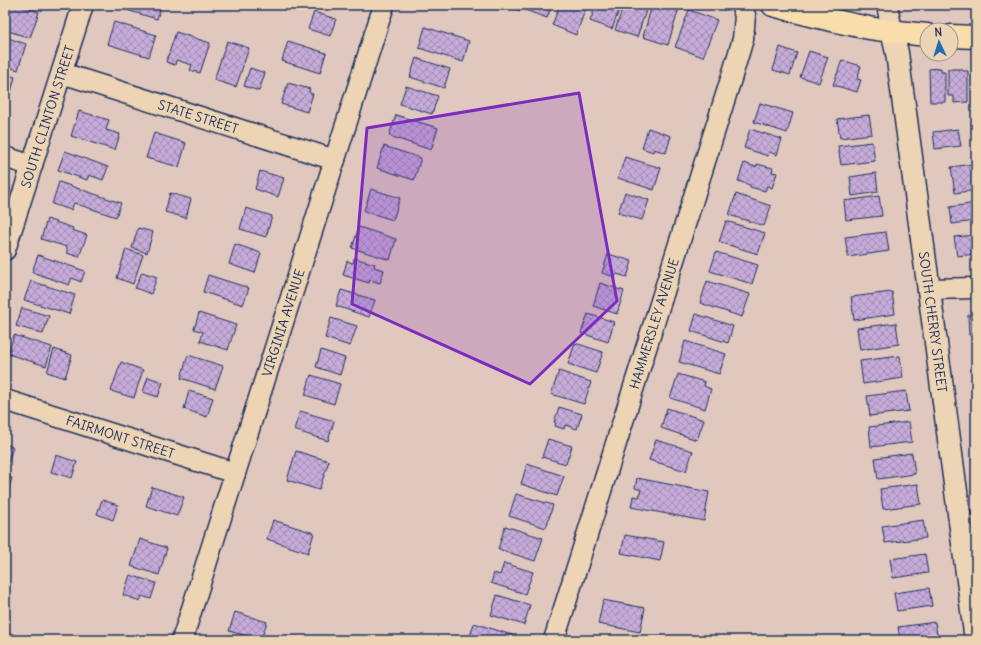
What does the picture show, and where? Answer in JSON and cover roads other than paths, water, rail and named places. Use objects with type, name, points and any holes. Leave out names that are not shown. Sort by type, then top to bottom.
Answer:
[{"type":"highway","points":[[773,5],[826,19],[861,26],[919,34]]},
{"type":"highway","points":[[959,36],[976,37]]},
{"type":"street","name":"SOUTH CLINTON STREET","points":[[5,250],[83,5]]},
{"type":"street","name":"VIRGINIA AVENUE","points":[[182,640],[384,5]]},
{"type":"street","name":"HAMMERSLEY AVENUE","points":[[554,640],[731,80],[743,39],[745,15],[741,5]]},
{"type":"street","name":"SOUTH CHERRY STREET","points":[[887,5],[897,53],[976,640]]},
{"type":"street","name":"STATE STREET","points":[[62,73],[335,160]]},
{"type":"street","points":[[5,157],[32,166]]},
{"type":"street","points":[[928,289],[976,288]]},
{"type":"street","name":"FAIRMONT STREET","points":[[5,400],[235,473]]}]
